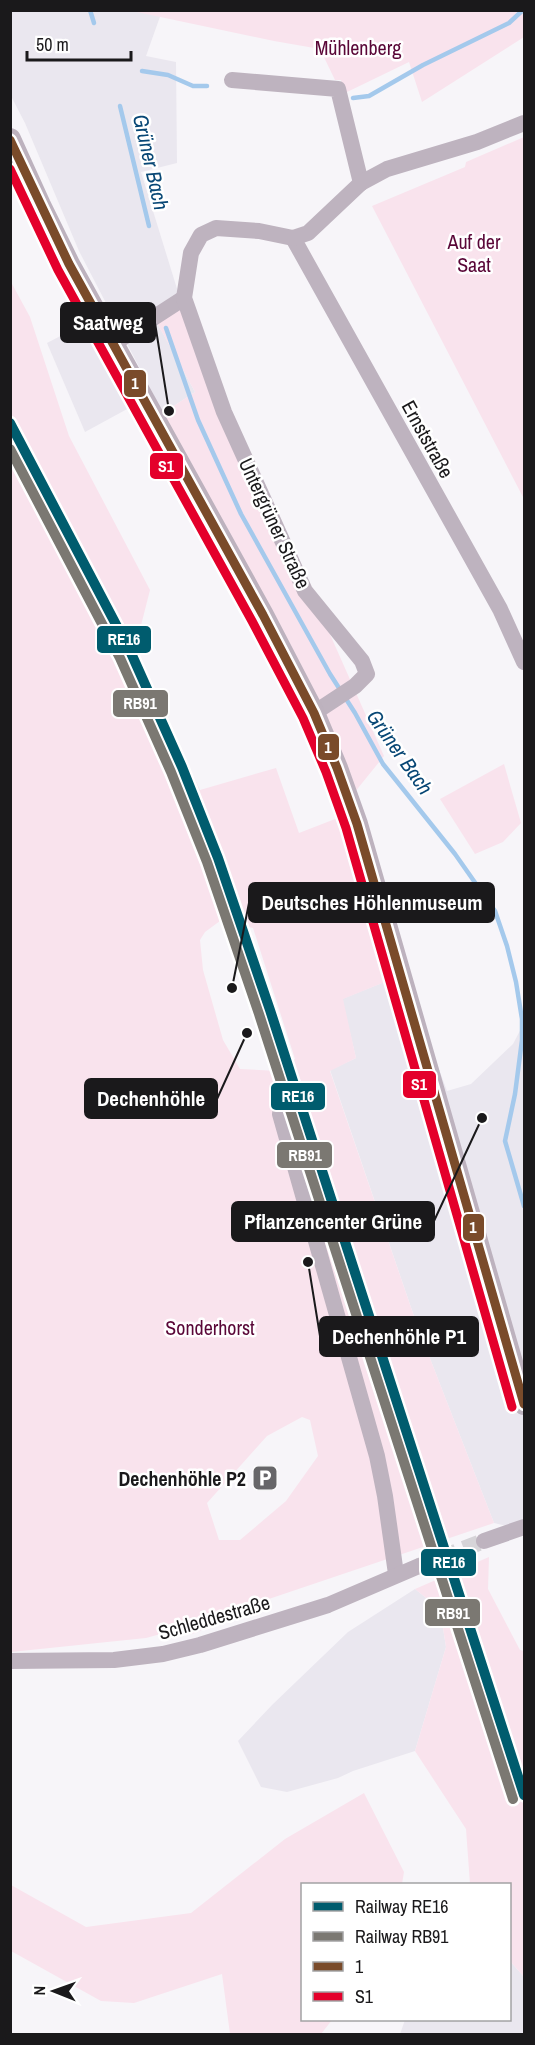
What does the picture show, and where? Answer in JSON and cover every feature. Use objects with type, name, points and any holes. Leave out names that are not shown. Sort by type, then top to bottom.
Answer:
[{"type":"main road","points":[[10,139],[50,225],[113,344],[258,605],[314,713],[338,768],[357,824],[525,1404]]},
{"type":"street","points":[[232,80],[338,89],[361,183]]},
{"type":"street","points":[[113,344],[184,298],[191,253],[201,235],[216,228],[259,231],[293,238],[308,233],[361,183],[387,169],[477,142],[525,123]]},
{"type":"street","name":"Ernststraße","points":[[293,238],[500,609],[525,662]]},
{"type":"street","name":"Untergrüner Straße","points":[[184,298],[224,412],[305,591],[362,661],[367,674],[355,686],[314,713]]},
{"type":"street","points":[[280,1114],[377,1456],[396,1574]]},
{"type":"street","points":[[484,1541],[525,1527]]},
{"type":"street","name":"Schleddestraße","points":[[10,1660],[114,1660],[163,1654],[200,1645],[328,1605],[419,1566]]},
{"type":"shaded area","points":[[10,11],[162,11],[146,56],[176,62],[177,163],[141,172],[178,292],[156,321],[195,392],[163,413],[79,251],[25,123],[11,96]]},
{"type":"shaded area","points":[[95,318],[140,402],[85,432],[47,343]]},
{"type":"shaded area","points":[[397,977],[405,977],[447,1091],[471,1084],[513,1044],[524,1023],[524,1530],[494,1523],[417,1325],[330,1070],[356,1058],[342,999]]},
{"type":"shaded area","points":[[415,1589],[440,1609],[446,1647],[415,1751],[338,1778],[287,1792],[261,1787],[238,1741],[348,1632]]},
{"type":"shaded area","points":[[511,1962],[524,1977],[524,2034],[400,2034],[405,2021],[511,2021]]},
{"type":"green space","name":"Mühlenberg","points":[[132,11],[524,11],[524,37],[422,102],[409,62],[345,93],[341,80],[335,80],[320,49]]},
{"type":"green space","name":"Auf der Saat","points":[[524,137],[524,499],[372,206],[465,167],[466,162]]},
{"type":"green space","name":"Sonderhorst","points":[[11,282],[30,317],[69,436],[150,590],[135,649],[200,790],[276,768],[299,833],[348,814],[397,977],[343,999],[356,1058],[330,1071],[417,1325],[494,1523],[248,1606],[248,1610],[225,1617],[188,1635],[168,1632],[146,1638],[11,1652]],"holes":[[[220,921],[253,928],[295,1059],[279,1071],[240,1069],[223,1040],[203,970],[200,940],[205,932]],[[302,1417],[310,1420],[318,1456],[286,1501],[240,1540],[219,1540],[207,1503],[267,1436]]]},
{"type":"green space","points":[[178,292],[384,756],[350,798],[163,413],[195,392],[156,321]]},
{"type":"green space","points":[[504,764],[521,823],[503,842],[475,854],[440,799]]},
{"type":"green space","points":[[489,1557],[488,1589],[520,1650],[524,1651],[524,1977],[511,1962],[511,1883],[470,1883],[466,1829],[415,1751],[446,1647],[440,1609],[415,1589]]},
{"type":"green space","points":[[364,1793],[404,1872],[402,1883],[301,1883],[301,2021],[331,2021],[321,2034],[230,2034],[222,1974],[134,2003],[101,2001],[11,1951],[11,1885],[86,1927],[191,1913],[285,1839]]},
{"type":"waterway","name":"Grüner Bach","points":[[90,10],[94,23]]},
{"type":"waterway","points":[[353,98],[369,96],[423,65],[509,23],[523,10]]},
{"type":"waterway","points":[[142,71],[168,75],[193,86],[207,86]]},
{"type":"waterway","name":"Grüner Bach","points":[[120,106],[149,226]]},
{"type":"waterway","name":"Grüner Bach","points":[[166,328],[198,420],[241,514],[330,674],[383,764],[455,854],[495,911],[507,946],[522,1019],[522,1040],[515,1094],[505,1141],[524,1206]]},
{"type":"tunnel","points":[[419,1566],[484,1541]]},
{"type":"rail line","name":"RE16","points":[[10,423],[131,653],[182,767],[218,858],[270,1010],[524,1795]]},
{"type":"rail line","name":"RB91","points":[[10,449],[120,658],[171,772],[207,862],[259,1014],[513,1799]]},
{"type":"transit line","name":"1","points":[[10,140],[69,264],[263,615],[314,713],[337,768],[357,824],[524,1404]]},
{"type":"transit line","name":"S1","points":[[10,169],[58,270],[303,718],[326,772],[346,828],[512,1407]]},
{"type":"place","name":"Saatweg","points":[[169,411]]},
{"type":"place","name":"Deutsches Höhlenmuseum","points":[[232,988]]},
{"type":"place","name":"Dechenhöhle","points":[[247,1033]]},
{"type":"place","name":"Pflanzencenter Grüne","points":[[482,1118]]},
{"type":"place","name":"Dechenhöhle P1","points":[[308,1262]]},
{"type":"place","name":"Dechenhöhle P2","points":[[265,1478]]}]
